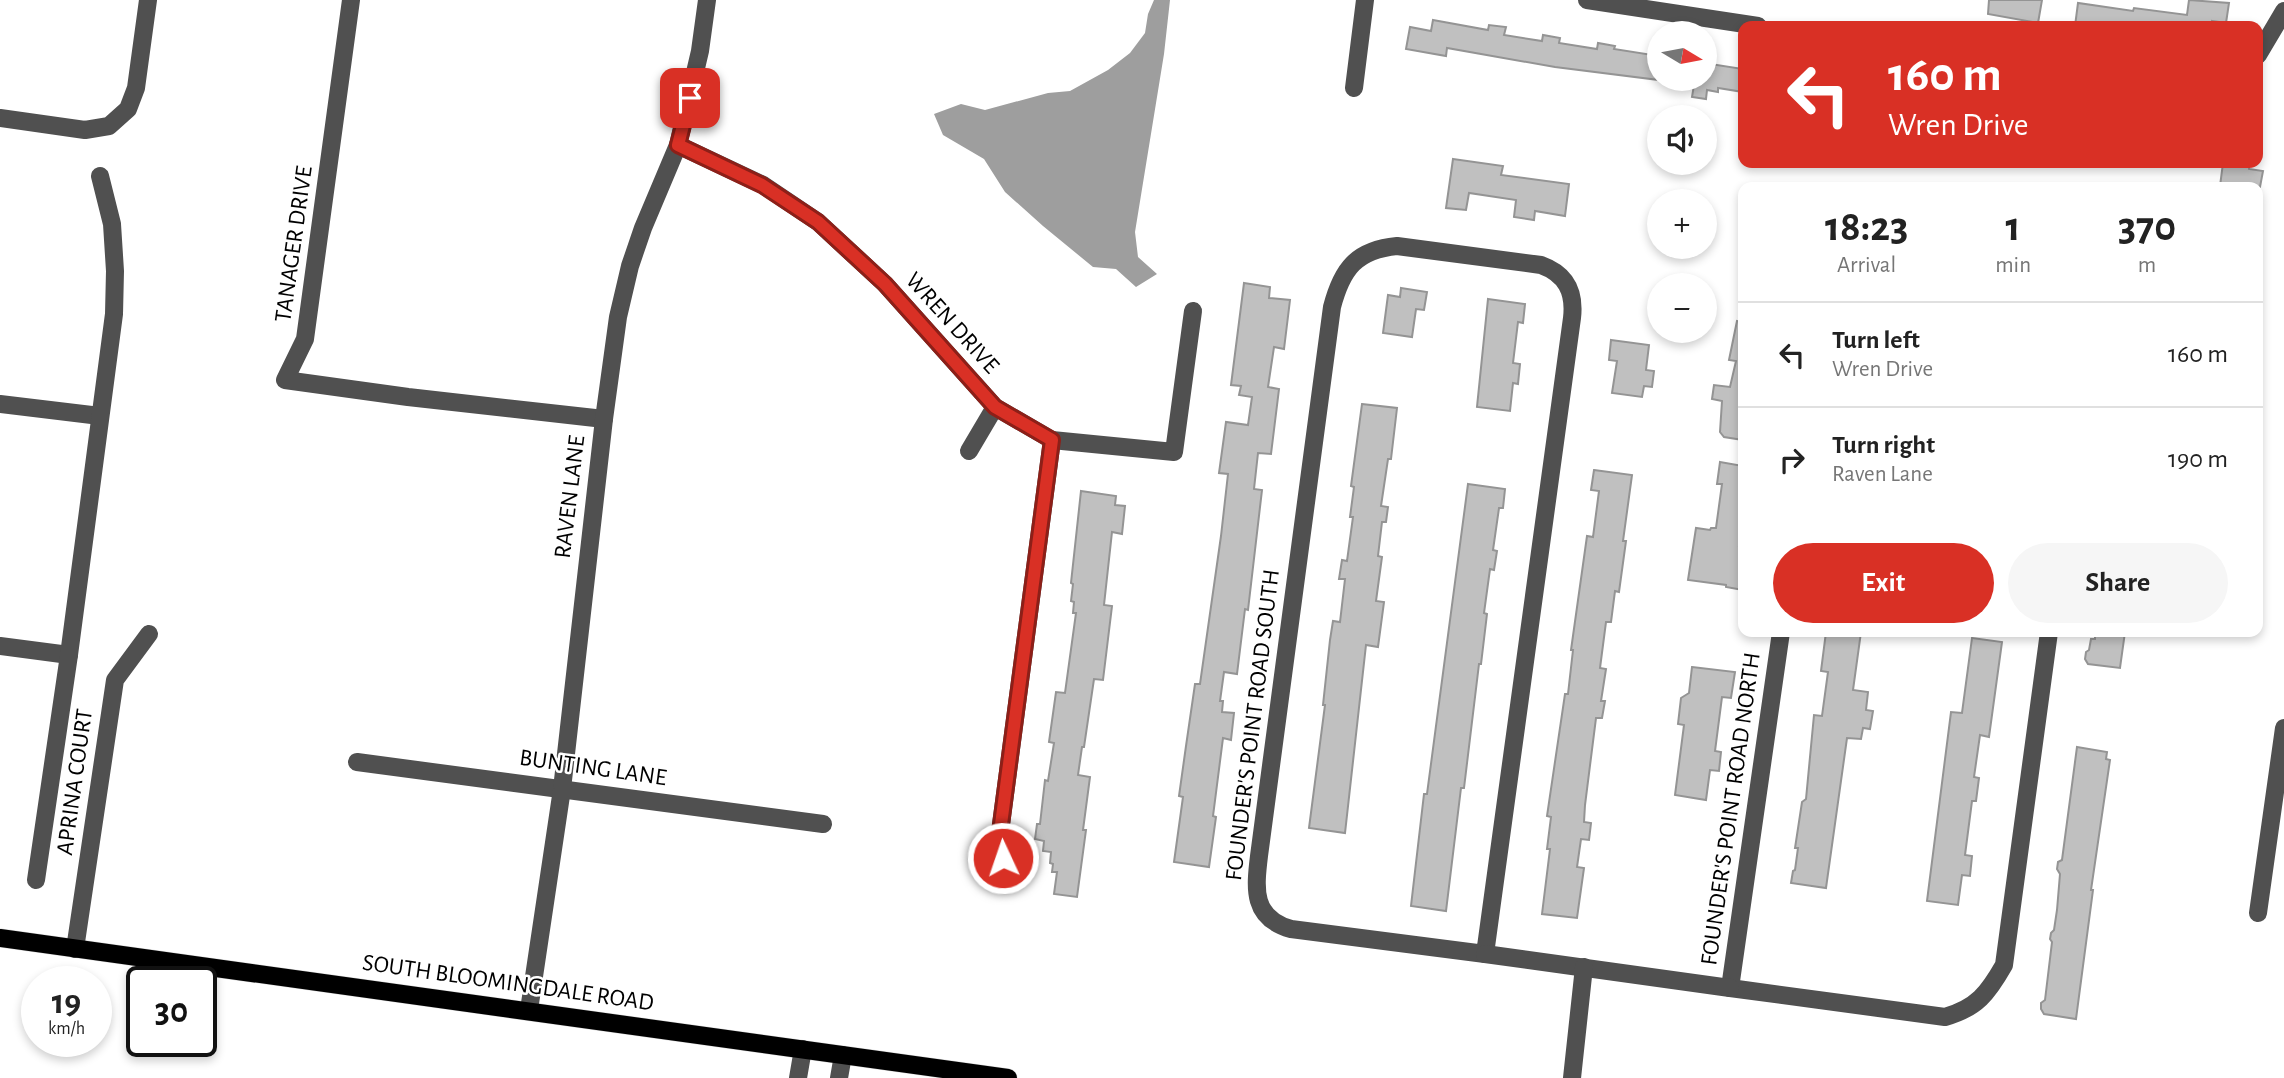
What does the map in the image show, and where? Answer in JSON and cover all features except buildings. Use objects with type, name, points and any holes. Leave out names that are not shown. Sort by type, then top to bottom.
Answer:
[{"type":"main road","name":"SOUTH BLOOMINGDALE ROAD","points":[[0,938],[1009,1078]]},
{"type":"street","points":[[0,118],[85,130],[109,126],[128,108],[136,88],[148,0]]},
{"type":"street","name":"TANAGER DRIVE","points":[[351,0],[305,340],[285,380],[604,419]]},
{"type":"street","name":"RAVEN LANE","points":[[529,1010],[562,789],[618,317],[642,228],[678,145],[701,51],[707,0]]},
{"type":"street","points":[[1354,88],[1366,0]]},
{"type":"street","points":[[1587,0],[1738,23]]},
{"type":"street","points":[[2263,47],[2284,11]]},
{"type":"street","name":"WREN DRIVE","points":[[678,145],[762,185],[818,222],[885,284],[995,407],[1052,440],[1174,452],[1193,311]]},
{"type":"street","points":[[36,880],[114,314],[112,224],[100,176]]},
{"type":"street","name":"FOUNDER'S POINT ROAD SOUTH","points":[[1485,954],[1572,318],[1572,296],[1564,280],[1550,268],[1541,265],[1409,247],[1385,247],[1352,263],[1343,274],[1332,307],[1259,856],[1257,895],[1260,906],[1271,920],[1292,929],[1730,988]]},
{"type":"street","points":[[0,404],[100,416]]},
{"type":"street","points":[[969,451],[995,407]]},
{"type":"street","points":[[1006,883],[1000,832],[1052,440]]},
{"type":"street","name":"APRINA COURT","points":[[75,948],[114,680],[149,634]]},
{"type":"street","name":"FOUNDER'S POINT ROAD NORTH","points":[[1780,637],[1730,988],[1945,1017],[1966,1011],[1990,988],[2004,965],[2048,637]]},
{"type":"street","points":[[0,646],[69,655]]},
{"type":"street","points":[[2258,913],[2284,728]]},
{"type":"street","name":"BUNTING LANE","points":[[357,762],[823,824]]},
{"type":"street","points":[[1572,1078],[1584,967]]},
{"type":"street","points":[[798,1078],[803,1049]]},
{"type":"street","points":[[839,1078],[843,1055]]},
{"type":"shaded area","points":[[1154,0],[1170,0],[1164,54],[1135,232],[1138,257],[1157,274],[1136,287],[1116,269],[1093,267],[1043,226],[1005,192],[984,159],[943,135],[934,114],[961,104],[985,110],[1048,93],[1070,91],[1108,70],[1130,53],[1145,33],[1148,14]]},
{"type":"route","points":[[690,98],[678,145],[762,185],[818,222],[885,284],[995,407],[1052,440],[1000,832],[1003,858]]}]
